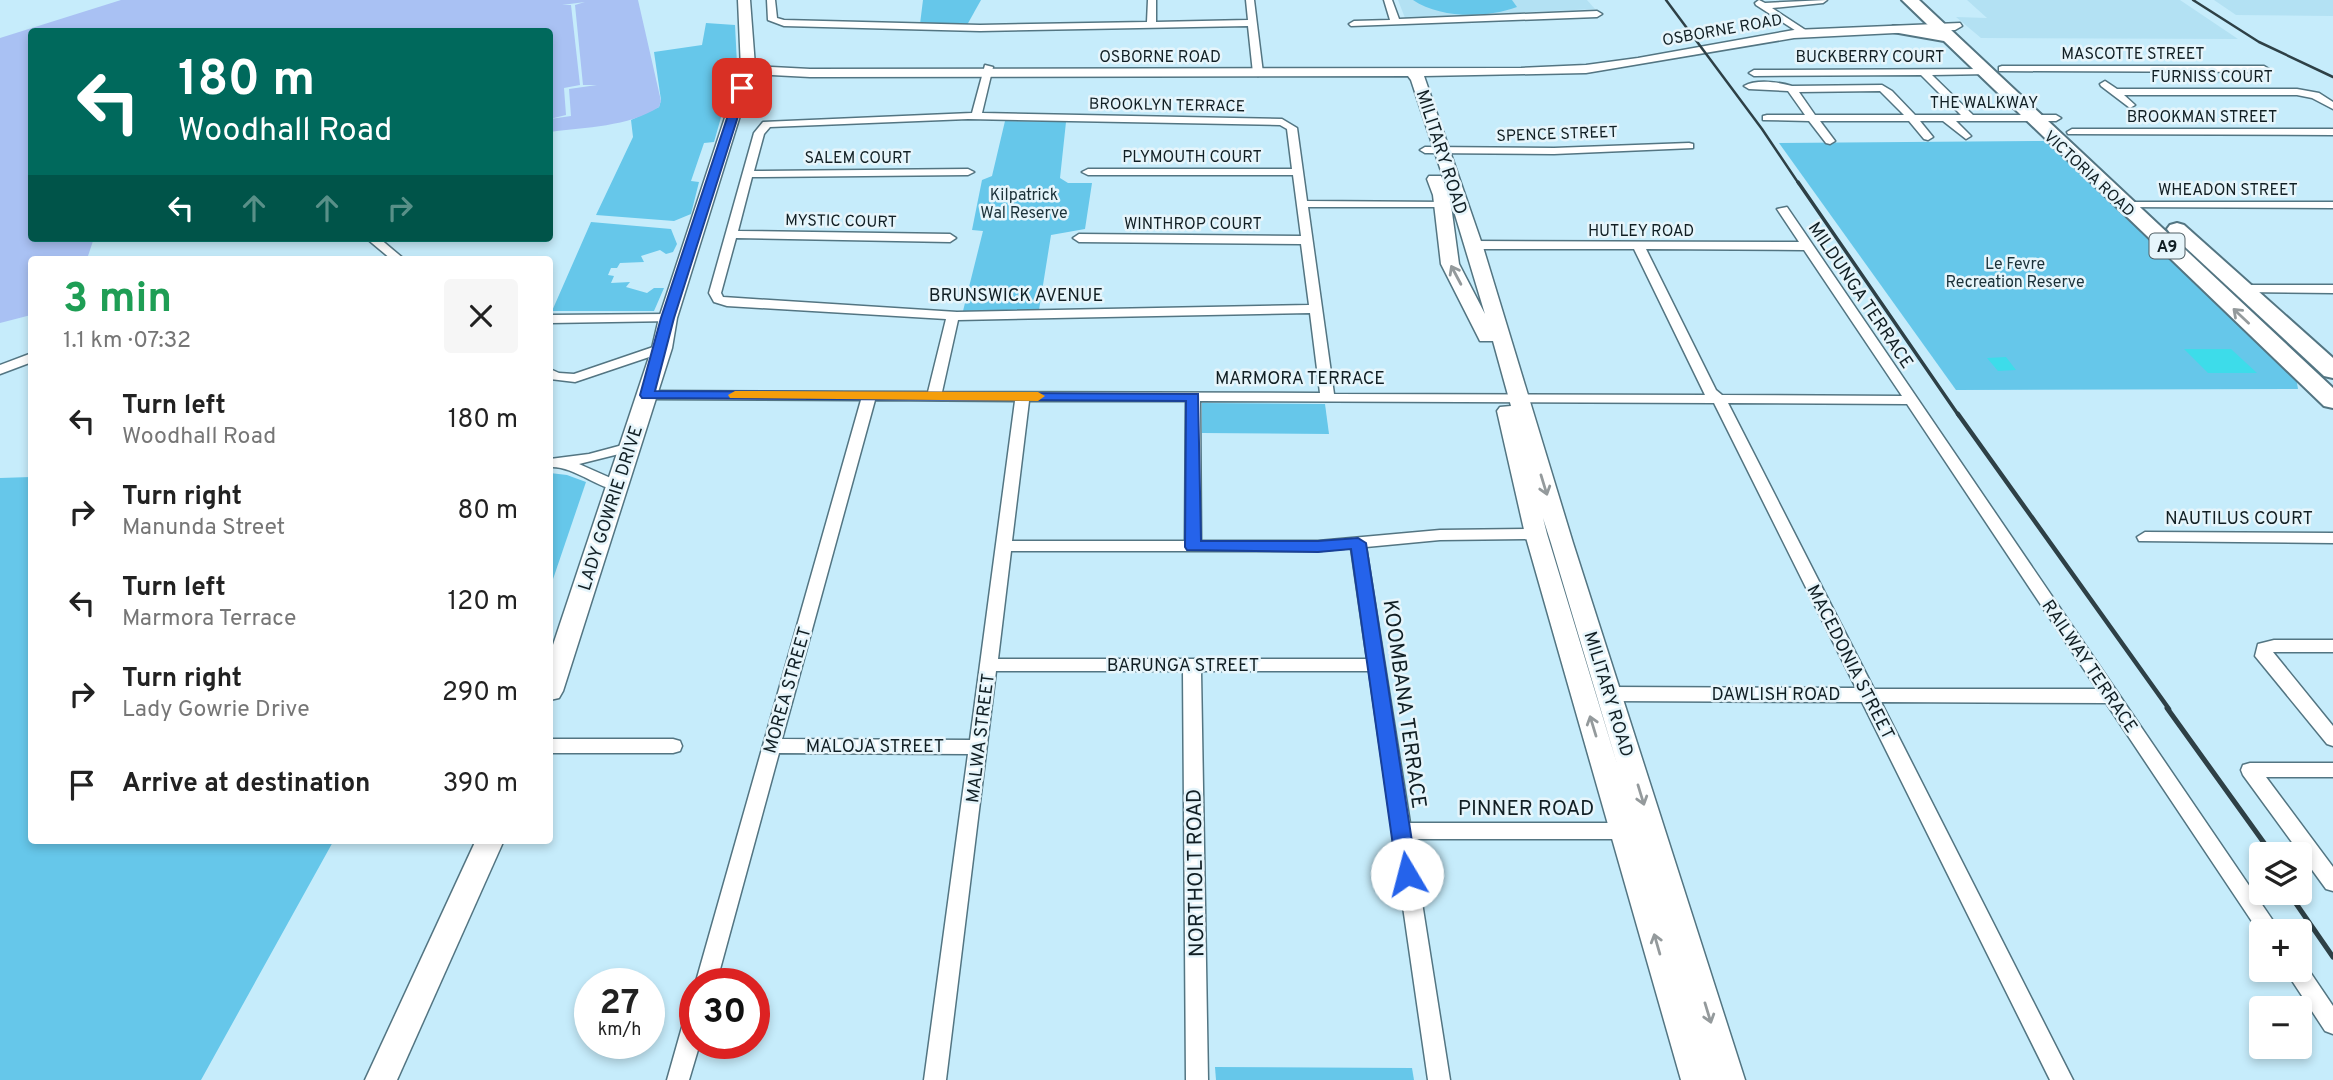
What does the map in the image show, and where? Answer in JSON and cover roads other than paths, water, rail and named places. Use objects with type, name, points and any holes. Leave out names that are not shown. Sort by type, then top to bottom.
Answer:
[{"type":"highway","name":"VICTORIA ROAD","points":[[1910,0],[2072,132],[2333,371]]},
{"type":"highway","points":[[1892,27],[1913,22],[1939,22]]},
{"type":"highway","points":[[1892,27],[1927,32],[1939,22]]},
{"type":"highway","name":"VICTORIA ROAD","points":[[1994,70],[2032,118],[2332,400]]},
{"type":"street","name":"LADY GOWRIE DRIVE","points":[[553,682],[662,348],[668,318],[748,69],[744,0]]},
{"type":"street","points":[[771,0],[773,20],[784,23],[980,28],[1252,23]]},
{"type":"street","points":[[1150,24],[1152,0]]},
{"type":"street","points":[[1250,0],[1258,70]]},
{"type":"street","points":[[1388,0],[1396,23]]},
{"type":"street","points":[[1754,0],[1800,31]]},
{"type":"street","points":[[1763,6],[1824,0]]},
{"type":"street","points":[[1354,24],[1597,14]]},
{"type":"street","name":"OSBORNE ROAD","points":[[1465,72],[1590,65],[1675,56],[1800,31],[1892,27]]},
{"type":"street","name":"OSBORNE ROAD","points":[[748,69],[793,73],[1389,70],[1590,65]]},
{"type":"street","points":[[1415,85],[1427,68]]},
{"type":"street","name":"MASCOTTE STREET","points":[[1994,70],[2264,69]]},
{"type":"street","points":[[976,116],[987,70]]},
{"type":"street","points":[[1389,70],[1415,85],[1465,72]]},
{"type":"street","name":"BUCKBERRY COURT","points":[[1754,73],[1994,70]]},
{"type":"street","points":[[1923,72],[1970,118]]},
{"type":"street","points":[[2105,84],[2130,105]]},
{"type":"street","name":"MILITARY ROAD","points":[[1415,85],[1433,150],[1450,264],[1485,328],[1511,399],[1609,694],[1729,1080]]},
{"type":"street","name":"THE WALKWAY","points":[[1749,86],[1782,86],[1792,89],[1878,87],[1889,94],[1911,118]]},
{"type":"street","points":[[1792,89],[1830,141]]},
{"type":"street","name":"FURNISS COURT","points":[[2114,92],[2309,93],[2333,106]]},
{"type":"street","name":"BROOKLYN TERRACE","points":[[748,174],[761,129],[767,124],[976,116],[1282,122],[1292,128],[1328,398]]},
{"type":"street","name":"THE WALKWAY","points":[[1767,118],[2056,118]]},
{"type":"street","points":[[1911,118],[1928,137]]},
{"type":"street","points":[[1945,118],[1966,136]]},
{"type":"street","name":"BROOKMAN STREET","points":[[2072,132],[2333,132]]},
{"type":"street","name":"SPENCE STREET","points":[[1433,150],[1689,146]]},
{"type":"street","name":"MILITARY ROAD","points":[[1433,150],[1473,245],[1511,399],[1536,534],[1697,1080]]},
{"type":"street","name":"SALEM COURT","points":[[748,174],[968,172]]},
{"type":"street","name":"PLYMOUTH COURT","points":[[1088,172],[1297,172]]},
{"type":"street","points":[[731,234],[748,174]]},
{"type":"street","points":[[1301,204],[1442,204]]},
{"type":"street","name":"WHEADON STREET","points":[[2124,205],[2333,205]]},
{"type":"street","name":"MILDUNGA TERRACE","points":[[1783,209],[1911,400]]},
{"type":"street","name":"MYSTIC COURT","points":[[731,234],[950,238]]},
{"type":"street","name":"BRUNSWICK AVENUE","points":[[731,234],[715,293],[718,299],[953,315],[1316,309]]},
{"type":"street","name":"WINTHROP COURT","points":[[1079,238],[1306,240]]},
{"type":"street","points":[[377,242],[394,256]]},
{"type":"street","name":"HUTLEY ROAD","points":[[1473,245],[1809,246]]},
{"type":"street","name":"MACEDONIA STREET","points":[[1638,246],[1709,390],[1719,400],[2062,1080]]},
{"type":"street","points":[[2243,289],[2333,289]]},
{"type":"street","points":[[934,396],[953,315]]},
{"type":"street","points":[[553,319],[668,318]]},
{"type":"street","points":[[553,375],[575,378],[662,348]]},
{"type":"street","points":[[0,370],[28,359]]},
{"type":"street","name":"MARMORA TERRACE","points":[[647,395],[1911,400]]},
{"type":"street","name":"MOREA STREET","points":[[709,968],[869,396]]},
{"type":"street","name":"MALWA STREET","points":[[935,1080],[1023,396]]},
{"type":"street","points":[[1193,397],[1193,547]]},
{"type":"street","name":"RAILWAY TERRACE","points":[[1911,400],[2262,919]]},
{"type":"street","points":[[555,463],[630,447]]},
{"type":"street","points":[[555,463],[585,470],[617,486]]},
{"type":"street","points":[[1004,546],[1318,546],[1440,535],[1536,534]]},
{"type":"street","name":"NAUTILUS COURT","points":[[2145,537],[2333,538]]},
{"type":"street","name":"KOOMBANA TERRACE","points":[[1358,543],[1439,1080]]},
{"type":"street","points":[[2333,646],[2274,646],[2264,648],[2264,656],[2333,739]]},
{"type":"street","name":"BARUNGA STREET","points":[[989,665],[1376,665]]},
{"type":"street","name":"NORTHOLT ROAD","points":[[1192,665],[1197,1080]]},
{"type":"street","name":"DAWLISH ROAD","points":[[1609,694],[2110,696]]},
{"type":"street","points":[[553,746],[673,746]]},
{"type":"street","name":"MALOJA STREET","points":[[771,746],[979,747]]},
{"type":"street","points":[[2333,770],[2250,770],[2333,883]]},
{"type":"street","name":"PINNER ROAD","points":[[1401,831],[1652,831]]},
{"type":"street","points":[[381,1080],[487,844]]},
{"type":"street","points":[[2304,982],[2333,1024]]},
{"type":"street","points":[[678,1080],[684,1059]]},
{"type":"railway","points":[[1666,0],[1762,129],[1799,184]]},
{"type":"railway","points":[[2193,0],[2259,42],[2333,77]]},
{"type":"railway","points":[[1798,182],[1959,416]]},
{"type":"railway","points":[[1958,414],[2169,709]]},
{"type":"railway","points":[[2167,708],[2263,842]]},
{"type":"railway","points":[[2297,905],[2333,957]]},
{"type":"park label","name":"Kilpatrick Wal Reserve","points":[[1024,203]]},
{"type":"park label","name":"Le Fevre Recreation Reserve","points":[[2015,272]]}]
